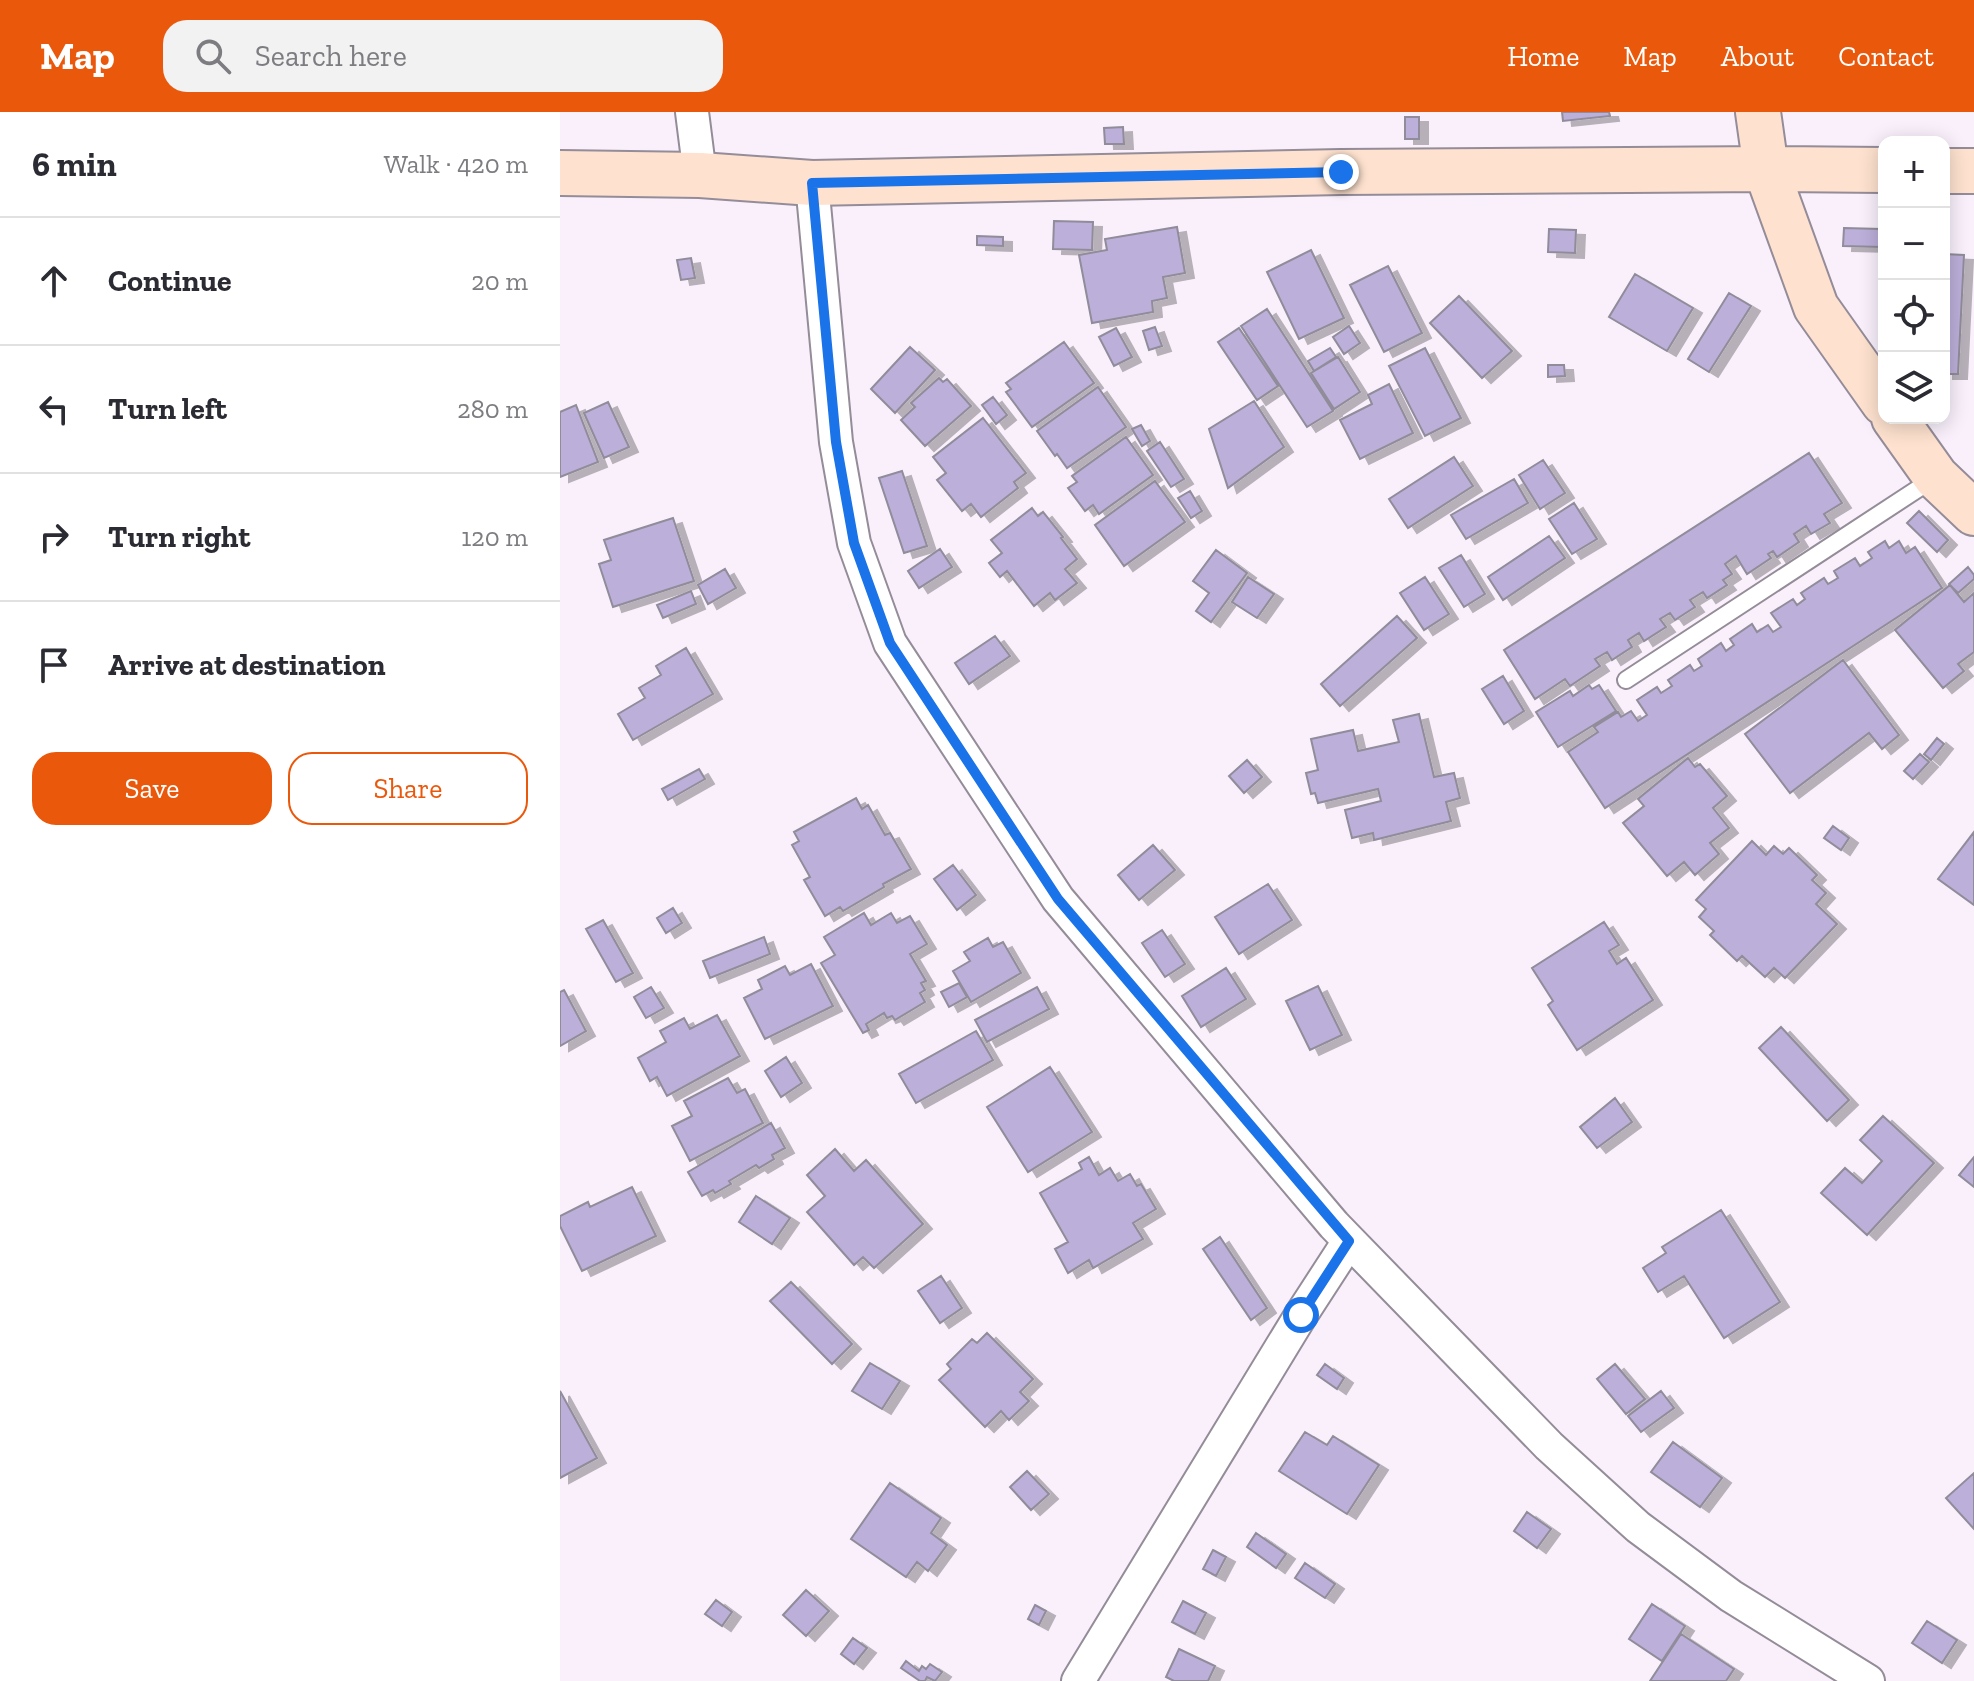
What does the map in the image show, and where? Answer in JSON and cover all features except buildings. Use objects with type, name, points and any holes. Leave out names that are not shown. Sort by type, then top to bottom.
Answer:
[{"type":"street","points":[[692,112],[700,175]]},
{"type":"street","points":[[1758,112],[1766,169],[1816,307],[1878,395]]},
{"type":"street","points":[[560,173],[700,175],[812,183],[1341,172],[1878,170]]},
{"type":"street","points":[[1950,171],[1974,171]]},
{"type":"street","points":[[812,183],[836,442],[854,543],[890,643],[1058,899],[1349,1241],[1549,1446],[1638,1527],[1731,1596],[1868,1681]]},
{"type":"street","points":[[1898,424],[1936,477],[1974,513]]},
{"type":"street","points":[[1078,1681],[1349,1241]]},
{"type":"lane","points":[[1626,680],[1936,477]]},
{"type":"route","points":[[1301,1315],[1349,1241],[1058,899],[890,643],[854,543],[836,442],[812,183],[1341,172]]}]
